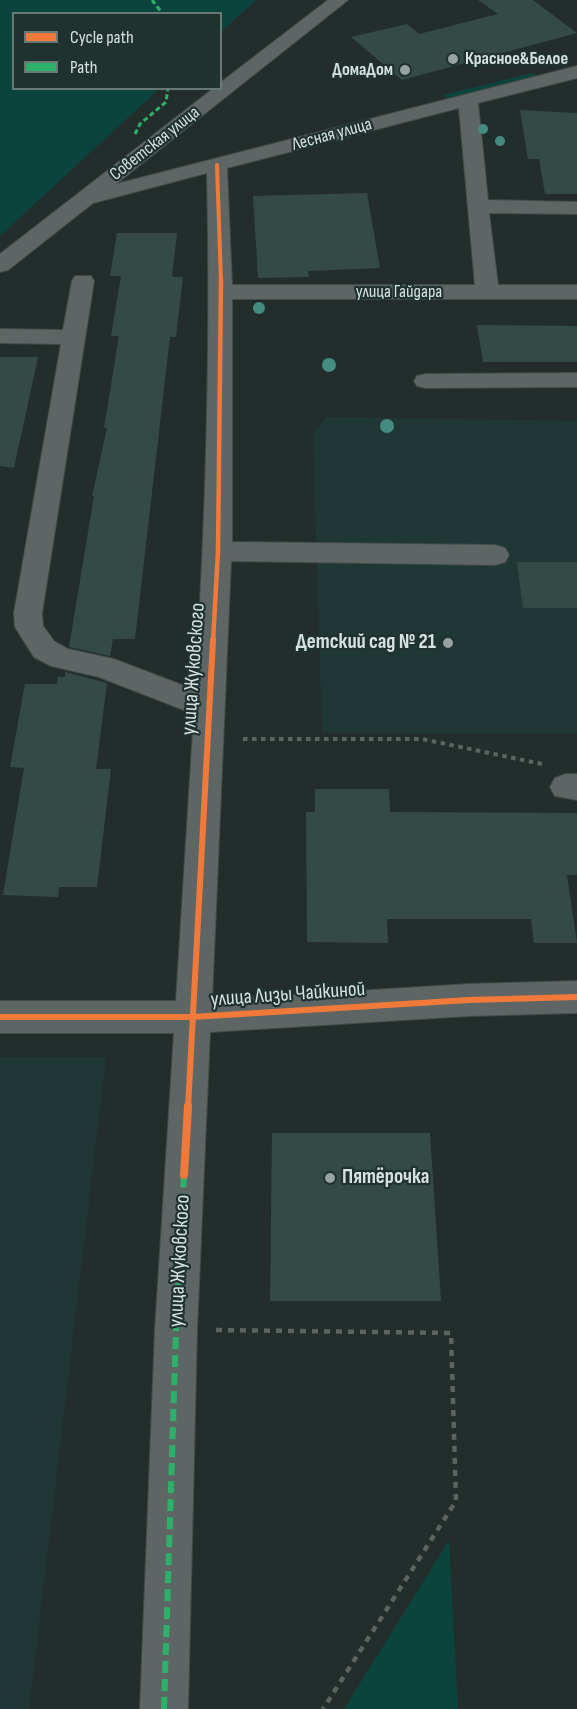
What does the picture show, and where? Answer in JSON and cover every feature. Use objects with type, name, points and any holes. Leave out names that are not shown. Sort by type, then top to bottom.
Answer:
[{"type":"street","name":"Советская улица","points":[[0,265],[339,0]]},
{"type":"street","name":"Лесная улица","points":[[87,198],[577,72]]},
{"type":"street","points":[[468,100],[487,292]]},
{"type":"street","name":"улица Жуковского","points":[[164,1709],[176,1330],[206,738],[218,551],[221,292],[217,165]]},
{"type":"street","points":[[478,206],[577,208]]},
{"type":"street","points":[[83,281],[28,613],[29,627],[44,649],[61,658],[104,667],[208,707]]},
{"type":"street","name":"улица Гайдара","points":[[221,292],[577,292]]},
{"type":"street","points":[[0,336],[72,337]]},
{"type":"street","points":[[426,381],[577,380]]},
{"type":"street","points":[[218,551],[495,555]]},
{"type":"street","name":"улица Лизы Чайкиной","points":[[0,1017],[192,1017],[469,1000],[577,997]]},
{"type":"path","points":[[206,738],[422,740],[553,766],[560,770],[572,787]]},
{"type":"path","points":[[176,1330],[451,1333],[456,1501],[324,1709]]},
{"type":"shaded area","name":"Детский сад № 21","points":[[326,417],[577,421],[577,734],[322,733],[313,435]]},
{"type":"shaded area","points":[[0,1057],[106,1057],[29,1709],[0,1709]]},
{"type":"green space","points":[[0,0],[256,0],[222,31],[222,12],[12,12],[12,90],[158,90],[0,236]]},
{"type":"green space","points":[[532,73],[537,76],[448,99],[443,95]]},
{"type":"green space","points":[[449,1540],[458,1709],[344,1709]]},
{"type":"building","points":[[478,0],[533,0],[577,33],[402,80],[351,37],[407,24],[419,34],[498,14]]},
{"type":"building","points":[[520,110],[577,113],[577,194],[545,194],[539,159],[528,159]]},
{"type":"building","points":[[367,193],[380,268],[308,271],[309,277],[258,278],[253,196]]},
{"type":"building","points":[[117,233],[177,233],[172,277],[183,277],[176,337],[170,337],[135,639],[113,639],[110,656],[69,647],[94,496],[92,496],[107,428],[104,428],[119,336],[111,336],[121,276],[110,276]]},
{"type":"building","points":[[477,325],[577,326],[577,362],[483,362]]},
{"type":"building","points":[[0,357],[38,357],[14,468],[0,466]]},
{"type":"building","points":[[517,562],[577,562],[577,608],[523,608]]},
{"type":"building","points":[[65,672],[107,683],[96,769],[111,769],[97,887],[59,887],[58,897],[3,895],[24,768],[10,767],[25,684],[57,684],[58,677],[65,677]]},
{"type":"building","points":[[315,789],[389,789],[390,812],[577,813],[577,875],[567,875],[577,943],[534,943],[531,919],[387,919],[388,943],[307,942],[306,812],[315,812]]},
{"type":"building","points":[[272,1133],[430,1133],[441,1301],[270,1301]]},
{"type":"marked path","points":[[152,0],[161,12]]},
{"type":"marked path","points":[[135,134],[140,124],[166,102],[168,90]]},
{"type":"marked path","points":[[164,1709],[176,1330],[184,1175]]},
{"type":"cycle path","points":[[184,1175],[218,551],[221,292],[217,165]]},
{"type":"cycle path","points":[[0,1017],[192,1017],[469,1000],[577,997]]},
{"type":"place","name":"Красное&Белое","points":[[453,59]]},
{"type":"place","name":"ДомаДом","points":[[405,70]]},
{"type":"place","name":"Детский сад № 21","points":[[448,643]]},
{"type":"place","name":"Пятёрочка","points":[[330,1178]]}]
